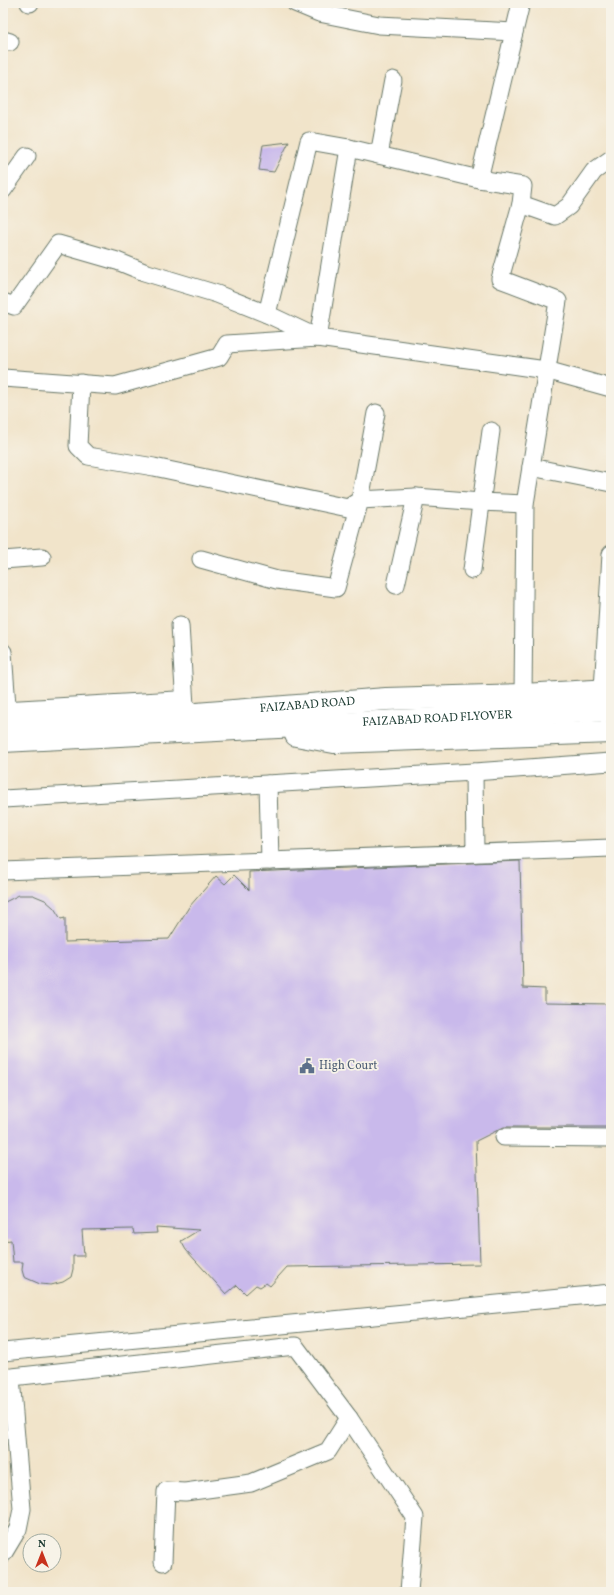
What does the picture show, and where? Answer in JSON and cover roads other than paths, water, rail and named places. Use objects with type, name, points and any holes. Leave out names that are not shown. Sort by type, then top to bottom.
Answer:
[{"type":"highway","name":"FAIZABAD ROAD","points":[[5,722],[386,699],[523,695],[608,697]]},
{"type":"highway","name":"FAIZABAD ROAD FLYOVER","points":[[264,728],[315,726],[608,697]]},
{"type":"highway","name":"FAIZABAD ROAD","points":[[5,722],[264,728]]},
{"type":"highway","points":[[264,728],[334,742],[611,732]]},
{"type":"street","points":[[295,3],[319,12],[379,25],[514,32]]},
{"type":"street","points":[[479,179],[520,3]]},
{"type":"street","points":[[380,155],[393,80]]},
{"type":"street","points":[[267,314],[309,141],[349,148],[479,179],[523,186],[521,204],[500,279],[558,301],[525,504],[523,695]]},
{"type":"street","points":[[318,338],[349,148]]},
{"type":"street","points":[[3,190],[27,156]]},
{"type":"street","points":[[521,204],[555,216],[570,206],[594,171],[611,158]]},
{"type":"street","points":[[3,302],[14,306],[58,244],[117,261],[144,272],[217,294],[267,314],[318,338]]},
{"type":"street","points":[[3,378],[115,386],[219,357],[227,344],[318,338],[546,370],[611,388]]},
{"type":"street","points":[[81,383],[78,446],[88,456],[154,467],[348,508],[360,500],[416,498],[525,504]]},
{"type":"street","points":[[201,559],[277,580],[336,588],[360,500],[376,413]]},
{"type":"street","points":[[472,570],[491,431]]},
{"type":"street","points":[[531,468],[611,483]]},
{"type":"street","points":[[396,585],[416,498]]},
{"type":"street","points":[[608,697],[611,554]]},
{"type":"street","points":[[3,560],[42,557]]},
{"type":"street","points":[[180,625],[190,710]]},
{"type":"street","points":[[3,652],[5,722]]},
{"type":"street","points":[[3,800],[474,772],[611,762]]},
{"type":"street","points":[[474,772],[475,853]]},
{"type":"street","points":[[268,784],[270,861]]},
{"type":"street","points":[[3,871],[611,848]]},
{"type":"street","points":[[504,1137],[611,1138]]},
{"type":"street","points":[[3,1352],[611,1293]]},
{"type":"street","points":[[3,1554],[18,1529],[22,1509],[7,1378],[295,1346],[349,1418],[415,1517],[409,1592]]},
{"type":"street","points":[[163,1562],[166,1491],[185,1492],[251,1483],[328,1451],[349,1418]]},
{"type":"place","name":"High Court","points":[[307,1066]]}]
